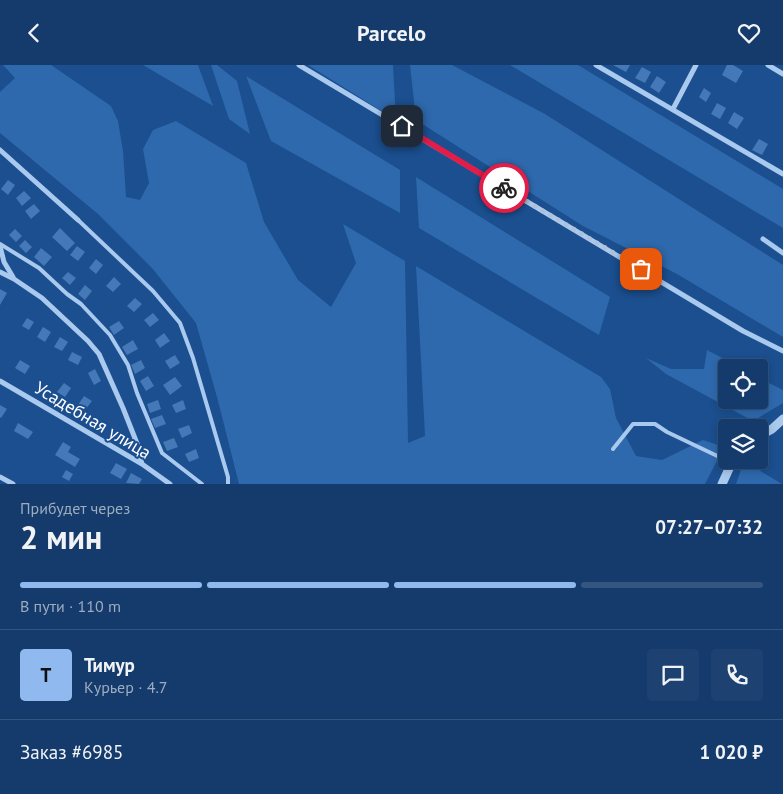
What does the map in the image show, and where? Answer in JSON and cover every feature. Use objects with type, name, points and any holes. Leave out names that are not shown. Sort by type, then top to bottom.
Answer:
[{"type":"street","points":[[299,65],[744,331],[783,351]]},
{"type":"street","points":[[596,65],[783,174]]},
{"type":"street","points":[[673,109],[696,65]]},
{"type":"street","points":[[768,65],[783,74]]},
{"type":"street","points":[[0,150],[78,220]]},
{"type":"street","points":[[763,239],[783,253]]},
{"type":"street","points":[[0,245],[4,263],[14,279]]},
{"type":"street","points":[[0,272],[42,298],[60,313],[99,354],[138,446],[142,464]]},
{"type":"street","name":"Усадебная улица","points":[[0,381],[142,464],[170,484]]},
{"type":"street","points":[[768,431],[783,419]]},
{"type":"street","points":[[722,484],[729,469]]},
{"type":"street","points":[[0,477],[13,484]]},
{"type":"lane","points":[[78,220],[153,291],[180,323],[193,358],[228,477],[228,484]]},
{"type":"lane","points":[[0,245],[39,268],[67,294],[81,304],[110,335],[128,365],[137,393],[162,453],[202,484]]},
{"type":"lane","points":[[612,449],[634,424],[655,424],[667,432],[718,455]]},
{"type":"shaded area","points":[[3,65],[51,65],[111,106],[118,121],[123,151],[126,197],[140,200],[149,183],[143,149],[153,130],[176,121],[246,163],[264,222],[298,280],[331,307],[356,263],[343,224],[405,261],[408,443],[425,436],[416,266],[601,377],[610,389],[616,418],[636,456],[662,460],[703,440],[718,445],[718,459],[705,484],[239,484],[196,323],[152,268],[98,214],[0,133],[0,92],[15,78]]},
{"type":"shaded area","points":[[143,65],[198,65],[213,106]]},
{"type":"shaded area","points":[[211,65],[217,65],[237,81],[250,134],[229,119]]},
{"type":"shaded area","points":[[308,65],[393,65],[396,120]]},
{"type":"shaded area","points":[[410,65],[452,65],[545,114],[783,265],[783,337],[677,274],[583,226],[416,120]]},
{"type":"shaded area","points":[[510,65],[578,65],[783,189],[783,228]]},
{"type":"shaded area","points":[[246,76],[400,170],[400,213],[271,141]]},
{"type":"shaded area","points":[[416,177],[610,297],[599,335],[419,228]]},
{"type":"shaded area","points":[[707,350],[724,359],[718,359],[718,402],[666,374],[646,358],[671,369],[704,369]]},
{"type":"shaded area","points":[[768,382],[783,390],[783,403],[756,419],[749,419],[731,409],[768,409]]},
{"type":"shaded area","points":[[741,469],[757,469],[782,484],[736,484]]},
{"type":"building","points":[[613,65],[630,65],[626,72]]},
{"type":"building","points":[[727,65],[733,65],[743,71],[736,83],[722,75]]},
{"type":"building","points":[[642,67],[651,72],[645,83],[635,78]]},
{"type":"building","points":[[657,76],[666,82],[659,93],[650,87]]},
{"type":"building","points":[[704,88],[711,93],[706,102],[699,97]]},
{"type":"building","points":[[717,103],[726,108],[720,119],[711,114]]},
{"type":"building","points":[[734,112],[744,118],[737,129],[728,123]]},
{"type":"building","points":[[759,139],[768,144],[762,155],[752,150]]},
{"type":"building","points":[[8,180],[15,185],[8,195],[1,189]]},
{"type":"building","points":[[24,191],[31,198],[22,206],[16,198]]},
{"type":"building","points":[[34,204],[40,211],[31,219],[25,211]]},
{"type":"building","points":[[60,228],[75,243],[67,251],[52,237]]},
{"type":"building","points":[[15,229],[22,236],[16,242],[9,235]]},
{"type":"building","points":[[25,240],[32,247],[26,253],[19,246]]},
{"type":"building","points":[[77,246],[85,252],[78,261],[70,255]]},
{"type":"building","points":[[41,248],[52,257],[44,266],[34,257]]},
{"type":"building","points":[[96,259],[103,265],[96,274],[89,268]]},
{"type":"building","points":[[68,272],[76,278],[70,285],[62,278]]},
{"type":"building","points":[[114,277],[121,284],[113,292],[106,286]]},
{"type":"building","points":[[85,285],[92,291],[85,300],[78,294]]},
{"type":"building","points":[[0,289],[7,293],[0,305]]},
{"type":"building","points":[[135,298],[142,304],[134,312],[127,306]]},
{"type":"building","points":[[153,313],[159,320],[150,327],[144,320]]},
{"type":"building","points":[[27,318],[34,322],[29,330],[22,326]]},
{"type":"building","points":[[119,321],[124,328],[114,335],[109,327]]},
{"type":"building","points":[[43,327],[51,332],[45,342],[37,337]]},
{"type":"building","points":[[164,333],[170,341],[160,348],[155,340]]},
{"type":"building","points":[[60,337],[68,342],[62,351],[54,347]]},
{"type":"building","points":[[133,340],[138,349],[127,355],[122,347]]},
{"type":"building","points":[[72,352],[82,357],[78,365],[68,360]]},
{"type":"building","points":[[175,355],[180,363],[170,369],[165,361]]},
{"type":"building","points":[[20,360],[30,366],[25,374],[15,368]]},
{"type":"building","points":[[141,360],[145,368],[135,374],[131,365]]},
{"type":"building","points":[[95,369],[101,381],[94,385],[88,373]]},
{"type":"building","points":[[148,376],[154,386],[146,391],[140,381]]},
{"type":"building","points":[[175,377],[182,386],[170,395],[163,385]]},
{"type":"building","points":[[64,383],[71,388],[65,397],[57,392]]},
{"type":"building","points":[[84,396],[92,401],[85,410],[78,405]]},
{"type":"building","points":[[158,400],[161,409],[150,413],[147,404]]},
{"type":"building","points":[[183,400],[186,409],[176,413],[172,405]]},
{"type":"building","points":[[0,405],[7,409],[1,418],[0,417]]},
{"type":"building","points":[[162,415],[166,424],[155,428],[151,419]]},
{"type":"building","points":[[18,423],[33,432],[28,439],[14,431]]},
{"type":"building","points":[[189,425],[192,433],[182,438],[178,429]]},
{"type":"building","points":[[174,438],[178,447],[167,451],[163,442]]},
{"type":"building","points":[[63,442],[71,447],[68,452],[80,459],[75,467],[55,455]]},
{"type":"building","points":[[196,449],[199,458],[189,462],[185,454]]},
{"type":"building","points":[[116,463],[127,469],[121,479],[110,473]]},
{"type":"building","points":[[66,470],[73,474],[69,481],[62,477]]},
{"type":"building","points":[[131,473],[142,479],[139,484],[126,483]]},
{"type":"way so far","points":[[504,188],[641,269]]},
{"type":"route","points":[[402,126],[504,188]]}]
